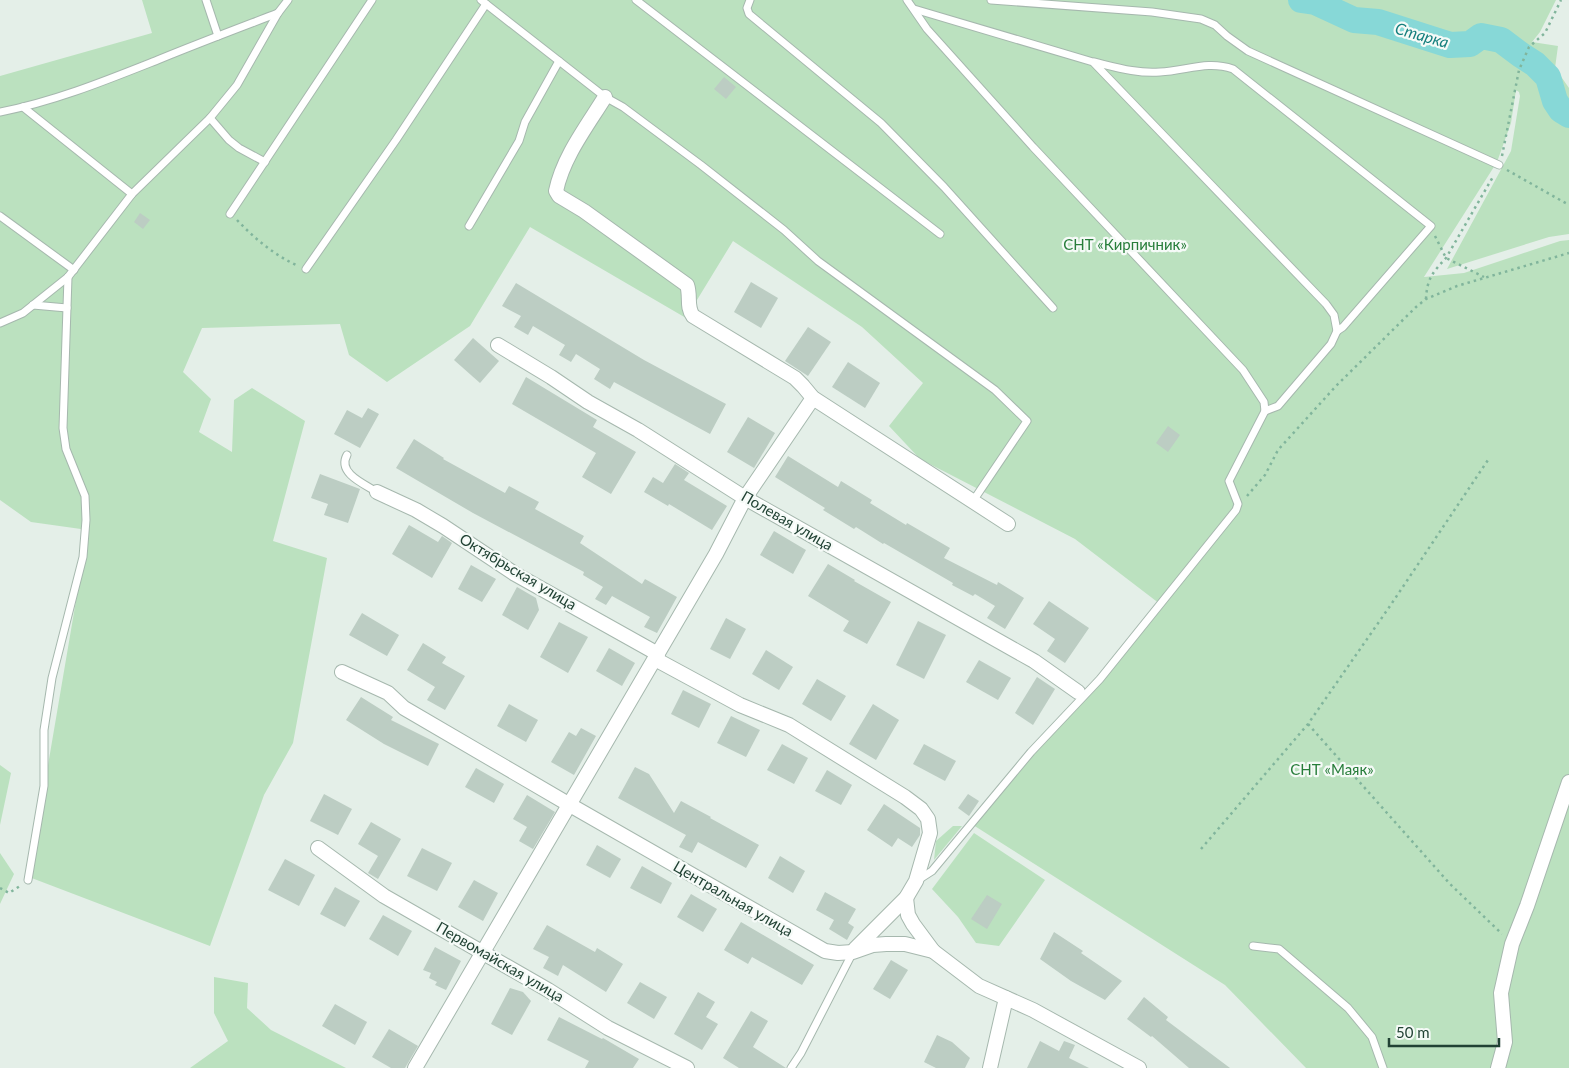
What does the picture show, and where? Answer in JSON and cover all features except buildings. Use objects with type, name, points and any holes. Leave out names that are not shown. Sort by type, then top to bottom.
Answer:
[{"type":"street","points":[[605,97],[574,147],[558,180],[556,192],[559,196],[584,211],[687,285],[689,291],[689,311],[693,316],[795,378],[813,398],[1008,524]]},
{"type":"street","name":"Полевая улица","points":[[498,345],[745,498],[1034,662],[1081,695]]},
{"type":"street","points":[[415,1068],[657,656],[716,554],[745,498],[813,398]]},
{"type":"street","name":"Октябрьская улица","points":[[377,492],[416,510],[444,526],[516,574],[740,705],[789,725],[904,797],[921,810],[928,819],[930,833],[916,881]]},
{"type":"street","name":"Центральная улица","points":[[342,672],[388,693],[404,708],[825,951],[838,953],[853,952],[873,945],[886,944],[905,944],[933,951],[979,986],[1033,1010],[1138,1068]]},
{"type":"street","points":[[1498,1068],[1505,1042],[1502,993],[1512,944],[1527,906],[1569,782]]},
{"type":"street","name":"Первомайская улица","points":[[318,848],[384,896],[548,990],[608,1028],[687,1068]]},
{"type":"street","points":[[853,952],[906,898],[916,881]]},
{"type":"street","points":[[906,898],[908,915],[933,951]]},
{"type":"street","points":[[990,1068],[1006,998]]},
{"type":"lane","points":[[206,0],[218,36]]},
{"type":"lane","points":[[0,323],[23,313],[68,277],[132,194],[210,118],[237,85],[288,0]]},
{"type":"lane","points":[[230,214],[372,0]]},
{"type":"lane","points":[[636,0],[940,234]]},
{"type":"lane","points":[[750,0],[747,8],[749,14],[881,123],[944,187],[1053,308]]},
{"type":"lane","points":[[907,0],[927,29],[1033,147],[1242,370],[1264,402],[1265,410],[1230,481],[1238,504],[1236,510],[1100,679],[1081,695],[1031,752],[932,871],[916,881]]},
{"type":"lane","points":[[991,0],[1152,12],[1201,19],[1215,24],[1227,36],[1248,51],[1499,165]]},
{"type":"lane","points":[[306,269],[396,140],[483,2],[605,97],[623,107],[702,165],[784,230],[818,261],[995,390],[1027,421],[973,502]]},
{"type":"lane","points":[[914,9],[1093,62],[1136,71],[1160,72],[1211,64],[1234,69],[1430,226],[1343,327],[1337,331],[1331,344],[1278,406],[1265,410]]},
{"type":"lane","points":[[0,112],[86,88],[278,14]]},
{"type":"lane","points":[[469,226],[518,141],[525,122],[559,61]]},
{"type":"lane","points":[[1093,62],[1326,304],[1334,315],[1337,331]]},
{"type":"lane","points":[[23,107],[132,194]]},
{"type":"lane","points":[[210,118],[229,140],[265,162]]},
{"type":"lane","points":[[0,216],[74,270]]},
{"type":"lane","points":[[28,880],[44,786],[44,730],[52,678],[83,557],[86,520],[85,496],[66,449],[63,428],[68,277]]},
{"type":"lane","points":[[33,305],[67,308]]},
{"type":"lane","points":[[347,455],[344,461],[345,467],[351,476],[377,492]]},
{"type":"lane","points":[[1253,946],[1279,949],[1348,1008],[1372,1037],[1383,1068]]},
{"type":"lane","points":[[791,1068],[853,952]]},
{"type":"path","points":[[1426,299],[1427,284],[1446,258],[1499,165],[1519,70],[1529,46],[1545,33],[1561,0]]},
{"type":"path","points":[[1499,165],[1569,205]]},
{"type":"path","points":[[230,214],[256,240],[287,260],[306,269]]},
{"type":"path","points":[[1430,226],[1446,258],[1484,278]]},
{"type":"path","points":[[1238,504],[1265,475],[1278,450],[1336,386],[1426,299],[1457,286],[1569,253]]},
{"type":"path","points":[[1201,849],[1308,724],[1488,460]]},
{"type":"path","points":[[1308,724],[1450,884],[1512,944]]},
{"type":"path","points":[[0,888],[9,893]]},
{"type":"green space","name":"СНТ «Кирпичник»","points":[[142,0],[1301,0],[1315,2],[1354,20],[1378,22],[1431,39],[1431,36],[1379,18],[1353,16],[1318,0],[1556,0],[1540,32],[1532,42],[1558,46],[1555,68],[1569,88],[1569,234],[1549,237],[1447,269],[1511,151],[1520,96],[1516,90],[1511,123],[1497,162],[1424,277],[1464,273],[1560,241],[1569,240],[1569,1068],[1306,1068],[1225,985],[970,823],[1160,604],[1075,539],[920,459],[889,426],[923,383],[862,327],[733,241],[686,318],[530,227],[470,326],[387,382],[349,355],[340,324],[202,328],[183,372],[211,399],[199,432],[232,452],[234,400],[252,388],[305,421],[273,541],[327,558],[293,743],[264,795],[210,946],[29,877],[88,530],[31,522],[0,500],[0,76],[152,33]]},
{"type":"green space","points":[[0,765],[11,773],[0,825]]},
{"type":"green space","points":[[953,826],[962,826],[934,860],[936,841]]},
{"type":"green space","points":[[974,833],[1045,880],[999,946],[976,943],[958,917],[932,889]]},
{"type":"green space","points":[[0,853],[14,874],[0,904]]},
{"type":"green space","points":[[214,977],[248,983],[247,1008],[271,1030],[346,1068],[190,1068],[228,1041],[214,1013]]},
{"type":"waterway","name":"Старка","points":[[1301,0],[1315,2],[1354,20],[1378,22],[1450,45],[1470,44],[1481,36],[1501,40],[1535,64],[1548,77],[1555,101],[1561,110],[1569,115]]},
{"type":"park label","name":"СНТ «Маяк»","points":[[1332,770]]}]
